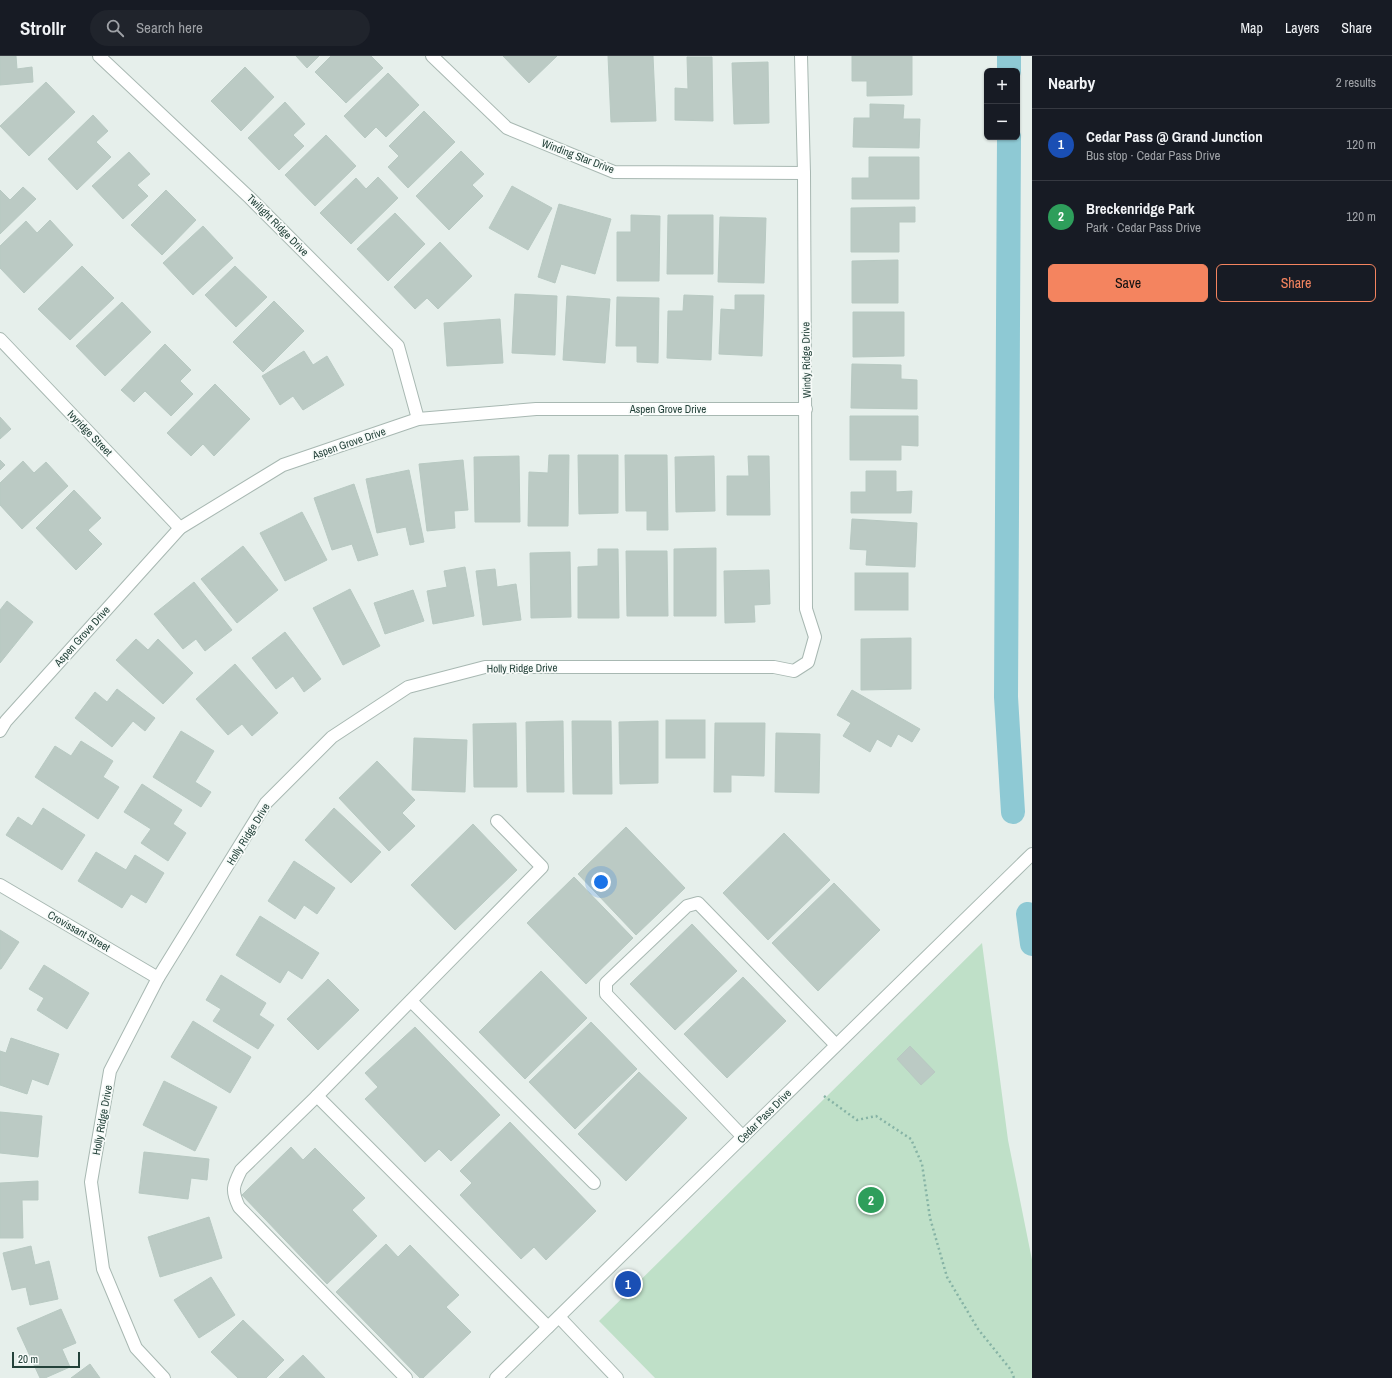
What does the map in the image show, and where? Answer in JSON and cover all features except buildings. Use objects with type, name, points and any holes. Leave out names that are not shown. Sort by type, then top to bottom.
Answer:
[{"type":"street","name":"Twilight Ridge Drive","points":[[99,56],[250,198],[398,346],[418,419]]},
{"type":"street","name":"Winding Star Drive","points":[[432,56],[507,128],[614,172],[804,173]]},
{"type":"street","name":"Windy Ridge Drive","points":[[801,56],[804,173],[806,609],[815,637],[808,662]]},
{"type":"street","name":"Ivyridge Street","points":[[0,339],[180,528]]},
{"type":"street","name":"Aspen Grove Drive","points":[[2,723],[180,528],[283,465],[418,419],[536,409],[806,409]]},
{"type":"street","name":"Holly Ridge Drive","points":[[164,1378],[136,1348],[103,1269],[91,1182],[110,1071],[158,978],[266,803],[332,738],[408,687],[486,667],[774,667],[794,671],[808,662]]},
{"type":"street","points":[[406,1378],[239,1207],[235,1198],[234,1186],[241,1170],[317,1096],[542,867],[497,821]]},
{"type":"street","name":"Cedar Pass Drive","points":[[496,1378],[1032,854]]},
{"type":"street","name":"Crovissant Street","points":[[0,885],[158,978]]},
{"type":"street","points":[[743,1136],[606,994],[606,983],[687,906],[698,903],[836,1045]]},
{"type":"street","points":[[411,1001],[594,1183]]},
{"type":"street","points":[[317,1096],[548,1327]]},
{"type":"street","points":[[559,1317],[617,1378]]},
{"type":"path","points":[[824,1096],[857,1120],[876,1116],[911,1139],[922,1164],[930,1218],[947,1277],[978,1329],[1012,1370],[1014,1378]]},
{"type":"green space","points":[[982,943],[1008,1140],[1032,1260],[1032,1378],[655,1378],[599,1321]]},
{"type":"waterway","points":[[1009,56],[1009,68]]},
{"type":"waterway","points":[[1009,140],[1006,697],[1013,812]]},
{"type":"waterway","points":[[1028,914],[1032,944]]},
{"type":"place","name":"Breckenridge Park","points":[[871,1200]]},
{"type":"place","name":"Cedar Pass @ Grand Junction","points":[[628,1284]]}]
